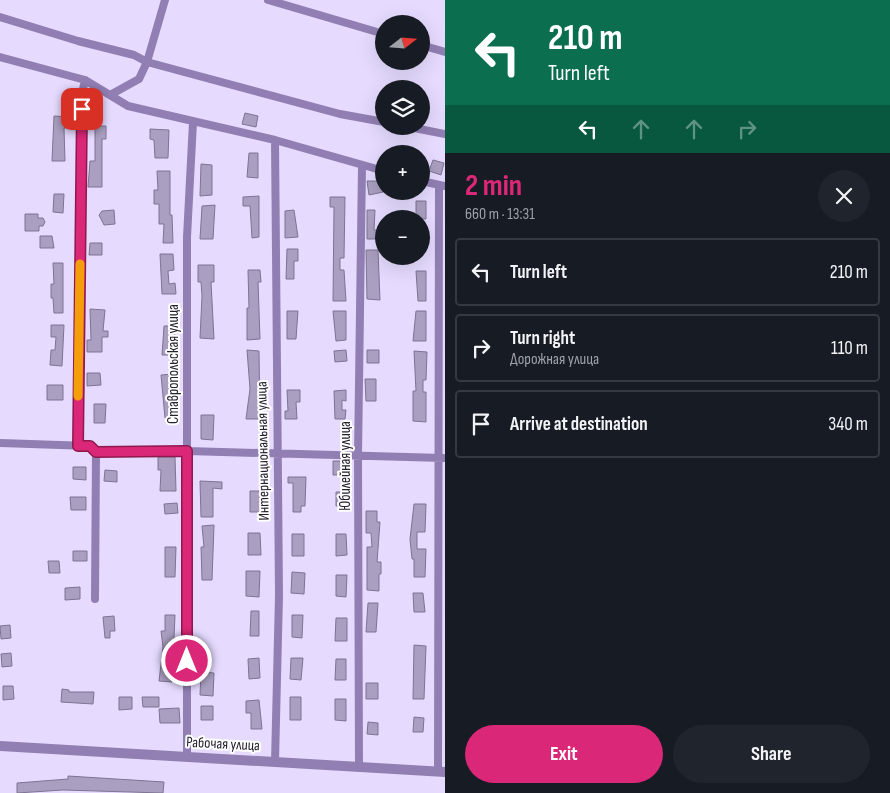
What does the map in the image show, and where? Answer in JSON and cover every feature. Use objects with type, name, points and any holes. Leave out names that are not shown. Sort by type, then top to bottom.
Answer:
[{"type":"street","points":[[110,95],[138,79],[147,62],[165,0]]},
{"type":"street","points":[[268,0],[375,31]]},
{"type":"street","points":[[0,17],[78,41],[134,54],[147,62],[340,114],[375,120]]},
{"type":"street","points":[[430,48],[445,52]]},
{"type":"street","points":[[0,58],[85,80],[128,106],[275,140],[375,170]]},
{"type":"street","points":[[78,446],[83,89],[85,80]]},
{"type":"street","name":"Ставропольская улица","points":[[187,757],[187,237],[193,122]]},
{"type":"street","points":[[430,131],[445,134]]},
{"type":"street","name":"Интернациональная улица","points":[[275,140],[279,595],[275,762]]},
{"type":"street","name":"Юбилейная улица","points":[[359,767],[358,456],[362,166]]},
{"type":"street","points":[[441,772],[442,185]]},
{"type":"street","points":[[0,443],[90,446],[96,452],[95,599]]},
{"type":"street","points":[[96,452],[187,451],[277,455],[442,458]]},
{"type":"street","name":"Рабочая улица","points":[[0,746],[441,772]]},
{"type":"building","points":[[245,113],[258,116],[256,127],[242,124]]},
{"type":"building","points":[[54,116],[68,117],[66,128],[64,128],[65,161],[52,161]]},
{"type":"building","points":[[95,126],[106,126],[106,139],[102,139],[102,187],[88,187],[90,161],[95,161]]},
{"type":"building","points":[[150,129],[169,130],[168,158],[155,158],[154,140],[150,139]]},
{"type":"building","points":[[249,153],[258,153],[258,178],[247,177]]},
{"type":"building","points":[[433,160],[444,163],[441,175],[430,171]]},
{"type":"building","points":[[201,164],[212,165],[212,195],[200,196]]},
{"type":"building","points":[[157,171],[170,171],[170,215],[172,215],[173,243],[163,243],[164,224],[159,224],[159,204],[154,204],[154,190],[158,190]]},
{"type":"building","points":[[367,181],[375,181],[375,194],[369,195]]},
{"type":"building","points":[[54,194],[64,194],[63,213],[53,212]]},
{"type":"building","points":[[259,196],[259,237],[252,238],[250,206],[243,206],[243,197]]},
{"type":"building","points":[[330,197],[345,197],[344,258],[340,258],[340,270],[344,270],[346,301],[333,301],[334,207],[330,207]]},
{"type":"building","points":[[416,201],[426,201],[426,210],[416,210]]},
{"type":"building","points":[[215,205],[213,239],[200,239],[202,206]]},
{"type":"building","points":[[114,210],[115,224],[104,225],[99,215],[102,211]]},
{"type":"building","points":[[294,210],[298,237],[285,238],[285,211]]},
{"type":"building","points":[[367,210],[375,210],[375,239],[367,239]]},
{"type":"building","points":[[25,214],[38,214],[38,218],[43,218],[45,222],[43,226],[39,226],[39,231],[25,231]]},
{"type":"building","points":[[40,236],[52,236],[54,248],[40,248]]},
{"type":"building","points":[[90,243],[102,243],[102,255],[89,255]]},
{"type":"building","points":[[287,249],[298,249],[298,261],[294,261],[294,279],[286,279]]},
{"type":"building","points":[[366,250],[375,250],[375,265],[379,265],[380,300],[367,299]]},
{"type":"building","points":[[160,254],[173,254],[174,270],[168,271],[169,284],[175,283],[176,294],[162,294]]},
{"type":"building","points":[[53,263],[63,263],[63,313],[54,313],[53,298],[51,298],[51,284],[54,284]]},
{"type":"building","points":[[198,265],[214,265],[214,282],[211,282],[214,339],[200,338],[202,296],[201,282],[198,282]]},
{"type":"building","points":[[248,270],[260,270],[261,282],[258,282],[260,339],[247,340],[247,308],[249,308]]},
{"type":"building","points":[[416,271],[426,271],[426,301],[418,301]]},
{"type":"building","points":[[90,309],[105,310],[103,331],[108,331],[108,337],[102,337],[102,352],[87,352],[87,340],[91,340]]},
{"type":"building","points":[[287,311],[298,311],[296,339],[287,339]]},
{"type":"building","points":[[333,311],[346,311],[346,340],[336,341]]},
{"type":"building","points":[[416,311],[426,311],[426,341],[413,341]]},
{"type":"building","points":[[51,325],[64,325],[62,366],[50,365],[51,350],[55,350],[56,337],[51,337]]},
{"type":"building","points":[[164,326],[175,326],[174,355],[162,355]]},
{"type":"building","points":[[247,350],[259,351],[260,419],[246,419],[250,389]]},
{"type":"building","points":[[346,350],[347,361],[335,362],[334,351]]},
{"type":"building","points":[[367,350],[379,350],[379,363],[367,363]]},
{"type":"building","points":[[414,351],[427,352],[426,380],[423,380],[423,392],[426,392],[426,422],[413,421],[413,391],[416,391]]},
{"type":"building","points":[[87,373],[100,373],[101,385],[87,386]]},
{"type":"building","points":[[173,374],[175,417],[165,418],[161,375]]},
{"type":"building","points":[[365,379],[376,379],[376,401],[366,401]]},
{"type":"building","points":[[47,385],[63,385],[63,400],[47,400]]},
{"type":"building","points":[[287,390],[300,390],[300,402],[296,402],[297,419],[285,419],[285,411],[288,411]]},
{"type":"building","points":[[346,390],[346,401],[342,400],[342,410],[346,410],[345,419],[335,419],[334,391]]},
{"type":"building","points":[[94,404],[106,404],[105,423],[94,423]]},
{"type":"building","points":[[201,415],[214,415],[213,440],[201,439]]},
{"type":"building","points":[[158,457],[175,457],[176,491],[160,491],[161,470],[158,470]]},
{"type":"building","points":[[333,461],[346,461],[347,475],[333,475]]},
{"type":"building","points":[[73,467],[86,467],[86,480],[73,479]]},
{"type":"building","points":[[105,470],[117,471],[117,482],[104,481]]},
{"type":"building","points":[[288,477],[306,477],[305,506],[301,506],[301,512],[293,512],[293,483],[288,483]]},
{"type":"building","points":[[200,481],[222,482],[222,489],[213,488],[213,517],[201,517]]},
{"type":"building","points":[[250,491],[261,491],[262,512],[250,512]]},
{"type":"building","points":[[336,492],[347,492],[347,505],[336,506]]},
{"type":"building","points":[[70,497],[86,497],[86,510],[71,510]]},
{"type":"building","points":[[177,503],[178,513],[165,514],[164,504]]},
{"type":"building","points":[[414,504],[426,504],[425,532],[417,532],[417,549],[426,549],[425,577],[414,577],[414,559],[412,559],[410,539]]},
{"type":"building","points":[[366,511],[377,511],[377,522],[380,522],[377,562],[381,562],[379,591],[367,590],[367,547],[372,547],[371,533],[366,533]]},
{"type":"building","points":[[214,525],[212,580],[202,580],[201,547],[204,547],[202,526]]},
{"type":"building","points":[[248,533],[260,533],[261,555],[248,555]]},
{"type":"building","points":[[292,534],[304,534],[304,556],[292,556]]},
{"type":"building","points":[[336,534],[346,534],[347,555],[336,556]]},
{"type":"building","points":[[165,547],[176,547],[175,577],[165,577]]},
{"type":"building","points":[[73,551],[87,551],[87,561],[73,561]]},
{"type":"building","points":[[48,561],[59,561],[60,573],[49,573]]},
{"type":"building","points":[[246,571],[260,571],[259,597],[246,596]]},
{"type":"building","points":[[292,572],[305,573],[304,594],[291,593]]},
{"type":"building","points":[[336,575],[347,575],[346,597],[336,596]]},
{"type":"building","points":[[80,587],[80,599],[65,600],[65,588]]},
{"type":"building","points":[[413,593],[423,593],[425,612],[414,612]]},
{"type":"building","points":[[368,603],[378,603],[376,632],[366,632]]},
{"type":"building","points":[[251,611],[259,611],[259,636],[250,636]]},
{"type":"building","points":[[165,615],[175,615],[172,682],[159,681],[163,647],[161,631],[165,631]]},
{"type":"building","points":[[292,615],[303,615],[302,638],[292,637]]},
{"type":"building","points":[[114,616],[115,631],[110,631],[110,638],[105,638],[103,617]]},
{"type":"building","points":[[336,618],[347,618],[347,641],[335,641]]},
{"type":"building","points":[[10,625],[11,638],[1,639],[0,626]]},
{"type":"building","points":[[414,645],[426,646],[424,699],[413,699]]},
{"type":"building","points":[[11,653],[12,666],[2,667],[1,654]]},
{"type":"building","points":[[259,658],[260,678],[249,679],[248,659]]},
{"type":"building","points":[[291,658],[303,658],[301,680],[290,679]]},
{"type":"building","points":[[336,659],[346,659],[346,680],[335,680]]},
{"type":"building","points":[[201,672],[214,673],[213,696],[200,695]]},
{"type":"building","points":[[366,683],[378,683],[378,699],[366,699]]},
{"type":"building","points":[[3,686],[13,686],[14,699],[3,700]]},
{"type":"building","points":[[62,689],[69,690],[69,692],[94,692],[93,704],[61,702]]},
{"type":"building","points":[[119,697],[132,697],[132,709],[119,710]]},
{"type":"building","points":[[142,697],[159,697],[159,707],[143,707]]},
{"type":"building","points":[[290,697],[301,697],[301,720],[290,720]]},
{"type":"building","points":[[335,699],[346,699],[346,721],[335,720]]},
{"type":"building","points":[[259,700],[262,729],[251,729],[251,713],[246,713],[246,701]]},
{"type":"building","points":[[201,706],[213,706],[213,720],[201,720]]},
{"type":"building","points":[[179,708],[180,723],[160,723],[159,709]]},
{"type":"building","points":[[414,717],[424,718],[423,732],[413,732]]},
{"type":"building","points":[[368,722],[378,723],[378,735],[367,734]]},
{"type":"building","points":[[68,776],[164,782],[163,793],[63,790],[17,793],[17,783],[68,779]]},
{"type":"slow traffic","points":[[78,396],[80,264]]},
{"type":"route","points":[[82,109],[78,446],[90,446],[96,452],[187,451],[187,661]]}]
